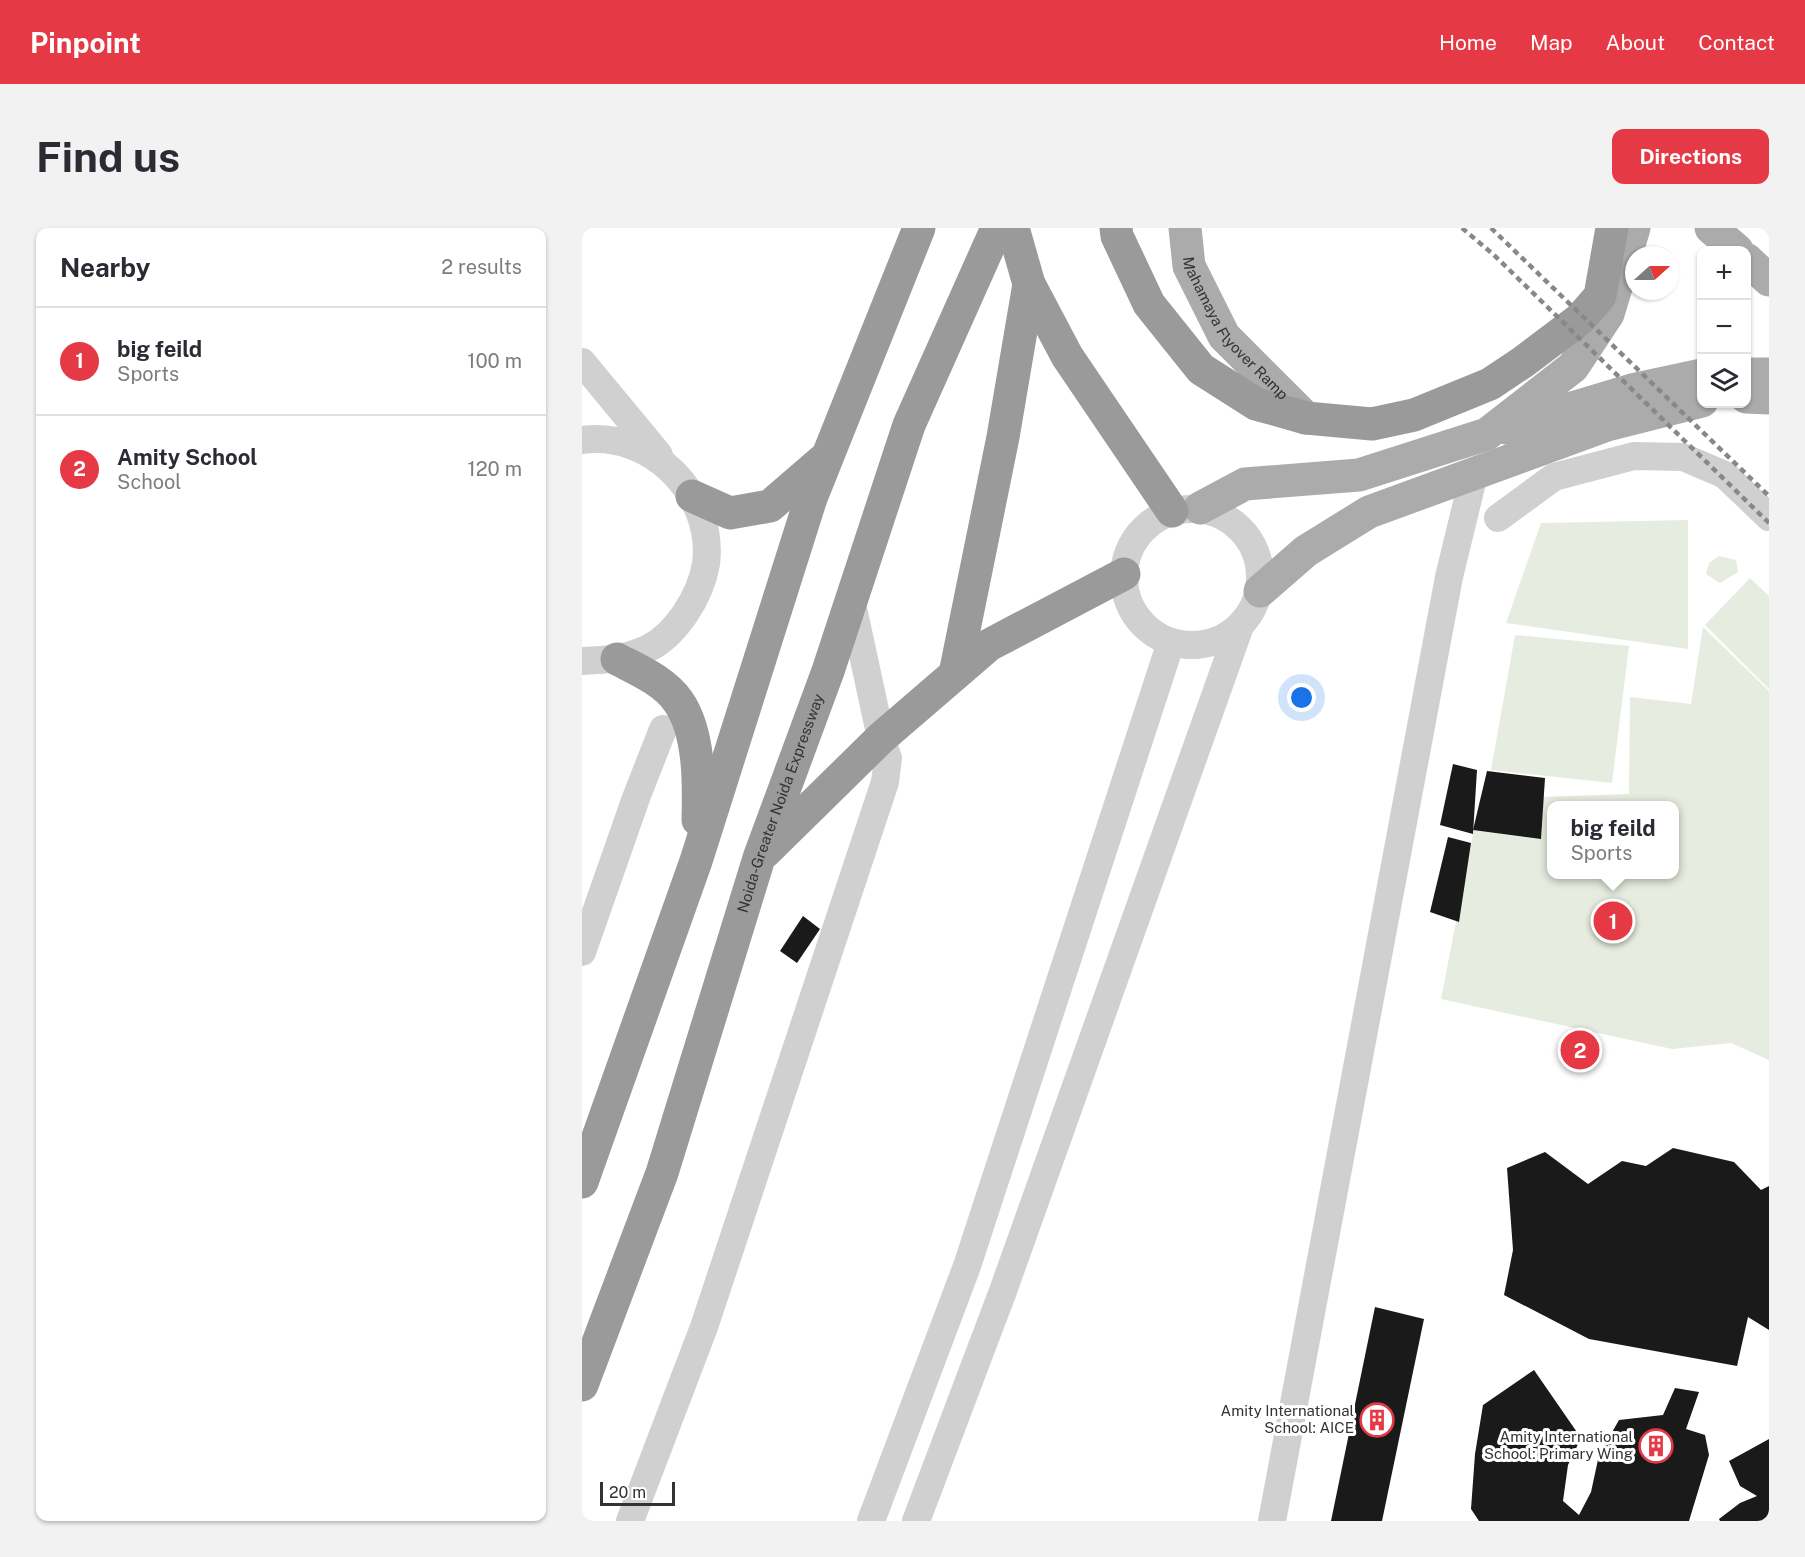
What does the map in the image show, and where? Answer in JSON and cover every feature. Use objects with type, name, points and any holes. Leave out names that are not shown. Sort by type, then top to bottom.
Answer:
[{"type":"highway","points":[[582,1182],[696,861],[811,498],[919,228]]},
{"type":"highway","name":"Noida-Greater Noida Expressway","points":[[582,1385],[662,1173],[759,858],[828,671],[909,425],[997,228]]},
{"type":"highway","points":[[1013,228],[1029,284],[1067,356],[1186,510]]},
{"type":"highway","points":[[1116,228],[1117,236],[1149,304],[1201,369],[1256,404],[1306,418],[1372,424],[1414,415],[1490,384],[1523,363],[1580,319],[1600,296],[1612,228]]},
{"type":"highway","points":[[955,674],[1003,437],[1029,284]]},
{"type":"highway","points":[[692,495],[730,513],[770,506],[827,457]]},
{"type":"highway","points":[[759,858],[881,738],[989,645],[1124,574]]},
{"type":"highway","points":[[617,659],[653,678],[678,701],[691,729],[699,779],[696,861]]},
{"type":"main road","name":"Mahamaya Flyover Ramp","points":[[1185,228],[1189,266],[1224,336],[1306,418]]},
{"type":"main road","points":[[1487,434],[1573,367],[1608,314],[1634,228]]},
{"type":"main road","points":[[1711,228],[1732,246]]},
{"type":"main road","points":[[1751,264],[1769,280]]},
{"type":"main road","points":[[1751,374],[1769,374]]},
{"type":"main road","points":[[1186,510],[1245,484],[1359,475],[1632,390],[1697,376]]},
{"type":"main road","points":[[1751,397],[1769,398]]},
{"type":"main road","points":[[1260,591],[1306,551],[1369,512],[1607,425],[1697,403]]},
{"type":"street","points":[[582,362],[692,495],[704,528],[706,563],[696,597],[676,626],[668,633],[649,648],[617,659],[582,661]]},
{"type":"street","points":[[582,440],[597,438],[635,445],[668,466]]},
{"type":"street","points":[[1498,518],[1554,477],[1634,456],[1683,457],[1725,475],[1769,517]]},
{"type":"street","points":[[1272,1521],[1449,577],[1474,474]]},
{"type":"street","points":[[916,1521],[1003,1291],[1240,626],[1253,609],[1260,591],[1257,556],[1250,539],[1224,516],[1186,510],[1146,525],[1131,545],[1124,574],[1127,597],[1143,624],[1161,638],[1193,646],[1213,643],[1240,626]]},
{"type":"street","points":[[630,1521],[704,1327],[885,782],[888,758],[881,738],[851,599]]},
{"type":"street","points":[[871,1521],[967,1266],[1171,642]]},
{"type":"street","points":[[582,952],[636,798],[663,729]]},
{"type":"shaded area","points":[[1688,520],[1688,649],[1506,623],[1541,523]]},
{"type":"shaded area","points":[[1719,556],[1736,560],[1738,572],[1720,583],[1706,574],[1709,563]]},
{"type":"shaded area","points":[[1750,578],[1769,596],[1769,689],[1705,625]]},
{"type":"shaded area","points":[[1703,627],[1769,691],[1769,1060],[1731,1043],[1672,1049],[1441,999],[1480,799],[1629,794],[1630,697],[1691,704]]},
{"type":"shaded area","points":[[1515,635],[1629,646],[1612,783],[1491,770]]},
{"type":"building","points":[[1453,764],[1477,770],[1473,834],[1440,825]]},
{"type":"building","points":[[1487,771],[1545,778],[1541,839],[1473,830]]},
{"type":"building","points":[[1448,837],[1471,843],[1459,922],[1430,912]]},
{"type":"building","points":[[803,916],[820,929],[797,963],[780,951]]},
{"type":"building","points":[[1673,1148],[1734,1162],[1761,1190],[1769,1186],[1769,1330],[1748,1317],[1737,1366],[1589,1339],[1504,1295],[1513,1250],[1507,1168],[1545,1152],[1588,1184],[1622,1161],[1646,1166]]},
{"type":"building","name":"Amity International School: AICE","points":[[1375,1307],[1424,1319],[1382,1521],[1331,1521]]},
{"type":"building","name":"Amity International School: Primary Wing","points":[[1534,1370],[1581,1438],[1568,1465],[1563,1501],[1579,1515],[1591,1492],[1599,1455],[1619,1420],[1663,1415],[1675,1388],[1699,1392],[1686,1429],[1705,1435],[1709,1455],[1689,1521],[1479,1521],[1471,1509],[1475,1454],[1483,1405]]},
{"type":"building","points":[[1769,1439],[1769,1521],[1720,1521],[1719,1519],[1740,1503],[1757,1496],[1740,1486],[1729,1461]]},
{"type":"railway","points":[[1462,228],[1494,255],[1769,523]]},
{"type":"railway","points":[[1491,228],[1769,496]]},
{"type":"place","name":"big feild","points":[[1613,921]]},
{"type":"place","name":"Amity School","points":[[1580,1050]]},
{"type":"place","name":"Amity International School: AICE","points":[[1377,1420]]},
{"type":"place","name":"Amity International School: Primary Wing","points":[[1656,1446]]}]
